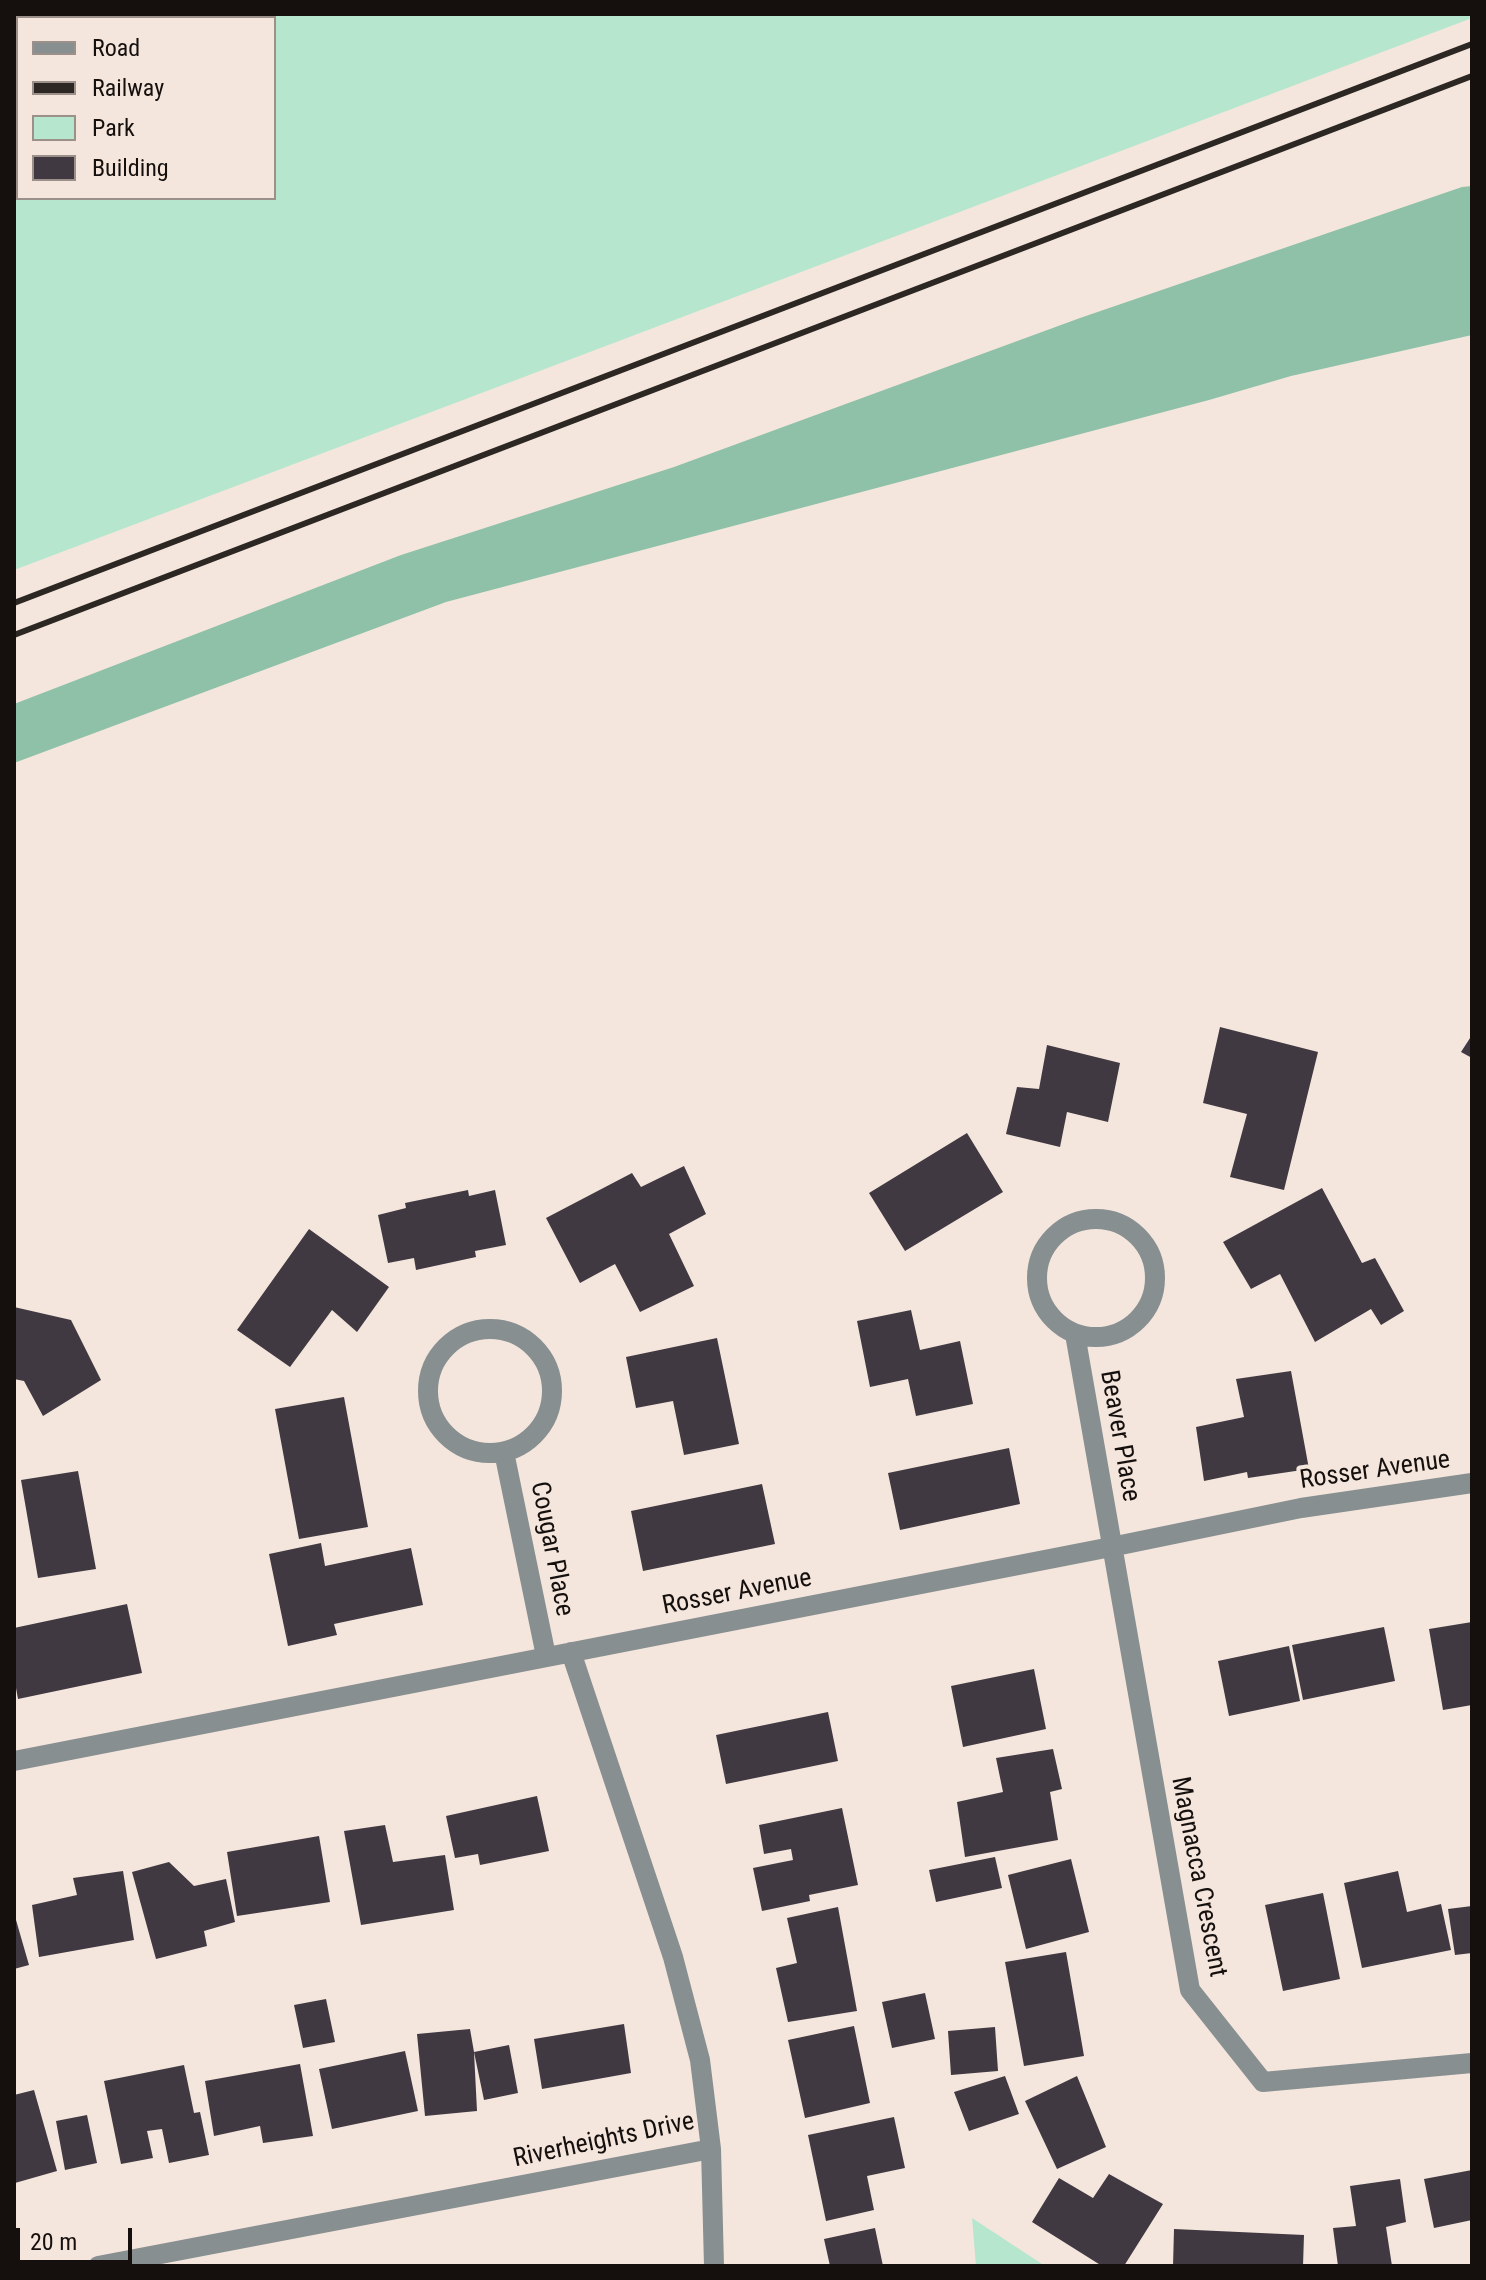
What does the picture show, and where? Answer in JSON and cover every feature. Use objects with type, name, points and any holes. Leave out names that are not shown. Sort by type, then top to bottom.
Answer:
[{"type":"street","name":"Beaver Place","points":[[1105,1218],[1123,1225],[1139,1237],[1150,1253],[1155,1272],[1154,1292],[1146,1311],[1132,1325],[1115,1334],[1095,1338],[1075,1334],[1058,1325],[1045,1310],[1036,1273],[1041,1254],[1051,1237],[1066,1225],[1085,1219],[1105,1218]]},
{"type":"street","name":"Cougar Place","points":[[483,1329],[503,1329],[522,1336],[539,1350],[549,1369],[553,1390],[550,1410],[540,1430],[524,1444],[504,1452],[484,1453],[464,1448],[435,1421],[429,1402],[428,1381],[435,1362],[447,1346],[463,1334],[483,1329]]},
{"type":"street","name":"Beaver Place","points":[[1075,1334],[1111,1547]]},
{"type":"street","name":"Cougar Place","points":[[504,1452],[546,1656]]},
{"type":"street","name":"Rosser Avenue","points":[[14,1761],[1301,1508],[1472,1483]]},
{"type":"street","name":"Magnacca Crescent","points":[[1111,1547],[1190,1990],[1263,2082],[1472,2063]]},
{"type":"street","name":"Riverheights Drive","points":[[98,2266],[711,2149],[700,2060],[673,1957],[571,1652]]},
{"type":"street","points":[[711,2149],[714,2266]]},
{"type":"green space","points":[[14,14],[1472,14],[1472,18],[14,570]]},
{"type":"green space","points":[[1472,186],[1472,335],[1291,376],[446,602],[14,763],[14,704],[401,555],[674,467],[1080,318]]},
{"type":"green space","points":[[972,2218],[1045,2266],[976,2266]]},
{"type":"building","points":[[1220,1027],[1318,1052],[1284,1190],[1230,1177],[1247,1114],[1203,1103]]},
{"type":"building","points":[[1472,1035],[1472,1058],[1461,1052]]},
{"type":"building","points":[[1047,1045],[1120,1063],[1108,1122],[1067,1112],[1060,1147],[1006,1134],[1017,1087],[1039,1089]]},
{"type":"building","points":[[967,1133],[1003,1192],[905,1251],[869,1193]]},
{"type":"building","points":[[684,1166],[706,1214],[669,1234],[694,1286],[640,1312],[615,1264],[580,1283],[546,1218],[632,1173],[641,1187]]},
{"type":"building","points":[[1322,1188],[1362,1263],[1375,1258],[1404,1311],[1381,1325],[1371,1309],[1315,1342],[1280,1274],[1251,1289],[1223,1242]]},
{"type":"building","points":[[468,1190],[469,1196],[495,1190],[506,1245],[475,1251],[476,1257],[416,1270],[414,1258],[388,1263],[378,1215],[406,1208],[405,1203]]},
{"type":"building","points":[[309,1229],[389,1287],[357,1332],[332,1310],[290,1367],[237,1330]]},
{"type":"building","points":[[14,1307],[71,1320],[101,1380],[43,1416],[24,1381],[14,1379]]},
{"type":"building","points":[[911,1310],[920,1350],[960,1341],[973,1404],[916,1416],[908,1379],[870,1387],[857,1321]]},
{"type":"building","points":[[717,1338],[739,1444],[684,1455],[673,1401],[636,1408],[626,1357]]},
{"type":"building","points":[[1291,1371],[1309,1469],[1248,1478],[1247,1472],[1204,1481],[1196,1427],[1244,1417],[1236,1379]]},
{"type":"building","points":[[344,1397],[368,1527],[299,1539],[275,1409]]},
{"type":"building","points":[[1009,1448],[1020,1504],[900,1530],[888,1473]]},
{"type":"building","points":[[78,1471],[96,1569],[38,1578],[21,1480]]},
{"type":"building","points":[[762,1484],[775,1544],[643,1571],[631,1511]]},
{"type":"building","points":[[321,1543],[325,1566],[411,1548],[423,1605],[334,1624],[337,1635],[288,1646],[269,1554]]},
{"type":"building","points":[[127,1604],[142,1673],[18,1699],[14,1677],[14,1628]]},
{"type":"building","points":[[1472,1622],[1472,1705],[1443,1710],[1429,1629]]},
{"type":"building","points":[[1384,1627],[1395,1681],[1303,1700],[1292,1645]]},
{"type":"building","points":[[1289,1646],[1300,1701],[1229,1716],[1218,1661]]},
{"type":"building","points":[[1034,1669],[1046,1729],[963,1747],[951,1686]]},
{"type":"building","points":[[828,1712],[838,1761],[726,1784],[716,1735]]},
{"type":"building","points":[[1053,1749],[1062,1789],[1050,1792],[1058,1840],[965,1857],[957,1802],[1003,1792],[996,1758]]},
{"type":"building","points":[[537,1796],[549,1851],[480,1865],[478,1854],[455,1858],[446,1816]]},
{"type":"building","points":[[842,1808],[858,1885],[809,1895],[810,1901],[762,1911],[753,1868],[793,1860],[791,1849],[764,1854],[759,1825]]},
{"type":"building","points":[[385,1825],[393,1862],[445,1855],[454,1910],[361,1925],[344,1831]]},
{"type":"building","points":[[319,1836],[330,1902],[237,1916],[227,1852]]},
{"type":"building","points":[[995,1857],[1002,1888],[936,1902],[929,1870]]},
{"type":"building","points":[[1071,1859],[1089,1932],[1026,1949],[1008,1875]]},
{"type":"building","points":[[169,1862],[194,1886],[226,1879],[235,1922],[204,1931],[207,1946],[156,1959],[132,1872]]},
{"type":"building","points":[[123,1871],[134,1940],[39,1957],[32,1905],[77,1895],[73,1878]]},
{"type":"building","points":[[1398,1871],[1407,1912],[1441,1904],[1451,1950],[1362,1968],[1344,1883]]},
{"type":"building","points":[[1323,1893],[1340,1979],[1283,1991],[1265,1905]]},
{"type":"building","points":[[1472,1906],[1472,1953],[1455,1955],[1448,1909]]},
{"type":"building","points":[[838,1907],[857,2011],[788,2022],[776,1968],[797,1963],[787,1918]]},
{"type":"building","points":[[14,1913],[29,1965],[14,1969]]},
{"type":"building","points":[[1066,1952],[1084,2056],[1024,2066],[1005,1962]]},
{"type":"building","points":[[925,1993],[935,2039],[892,2048],[882,2002]]},
{"type":"building","points":[[326,1999],[335,2042],[303,2048],[294,2005]]},
{"type":"building","points":[[624,2024],[631,2073],[542,2089],[534,2039]]},
{"type":"building","points":[[854,2026],[870,2103],[805,2118],[788,2040]]},
{"type":"building","points":[[995,2027],[998,2071],[951,2075],[948,2031]]},
{"type":"building","points":[[470,2029],[477,2111],[425,2116],[417,2034]]},
{"type":"building","points":[[509,2045],[518,2093],[484,2100],[474,2052]]},
{"type":"building","points":[[405,2051],[418,2111],[332,2129],[319,2069]]},
{"type":"building","points":[[300,2064],[313,2136],[263,2143],[260,2126],[214,2136],[205,2081]]},
{"type":"building","points":[[184,2065],[194,2113],[200,2112],[209,2155],[169,2163],[162,2129],[147,2131],[153,2158],[121,2164],[104,2081]]},
{"type":"building","points":[[1005,2076],[1019,2114],[969,2131],[954,2092]]},
{"type":"building","points":[[1077,2076],[1106,2147],[1057,2169],[1025,2101]]},
{"type":"building","points":[[34,2090],[57,2171],[15,2183],[14,2095]]},
{"type":"building","points":[[87,2115],[97,2163],[65,2170],[56,2121]]},
{"type":"building","points":[[894,2117],[905,2168],[867,2176],[874,2210],[826,2221],[808,2135]]},
{"type":"building","points":[[1472,2170],[1472,2220],[1434,2228],[1424,2179]]},
{"type":"building","points":[[1109,2174],[1163,2204],[1124,2266],[1102,2266],[1032,2222],[1059,2178],[1093,2198]]},
{"type":"building","points":[[1400,2179],[1406,2222],[1386,2227],[1392,2266],[1338,2266],[1333,2228],[1356,2226],[1350,2186]]},
{"type":"building","points":[[875,2228],[883,2266],[830,2266],[824,2239]]},
{"type":"building","points":[[1174,2229],[1304,2235],[1303,2266],[1173,2266]]},
{"type":"railway","points":[[14,603],[1472,44]]},
{"type":"railway","points":[[14,635],[1472,76]]}]
